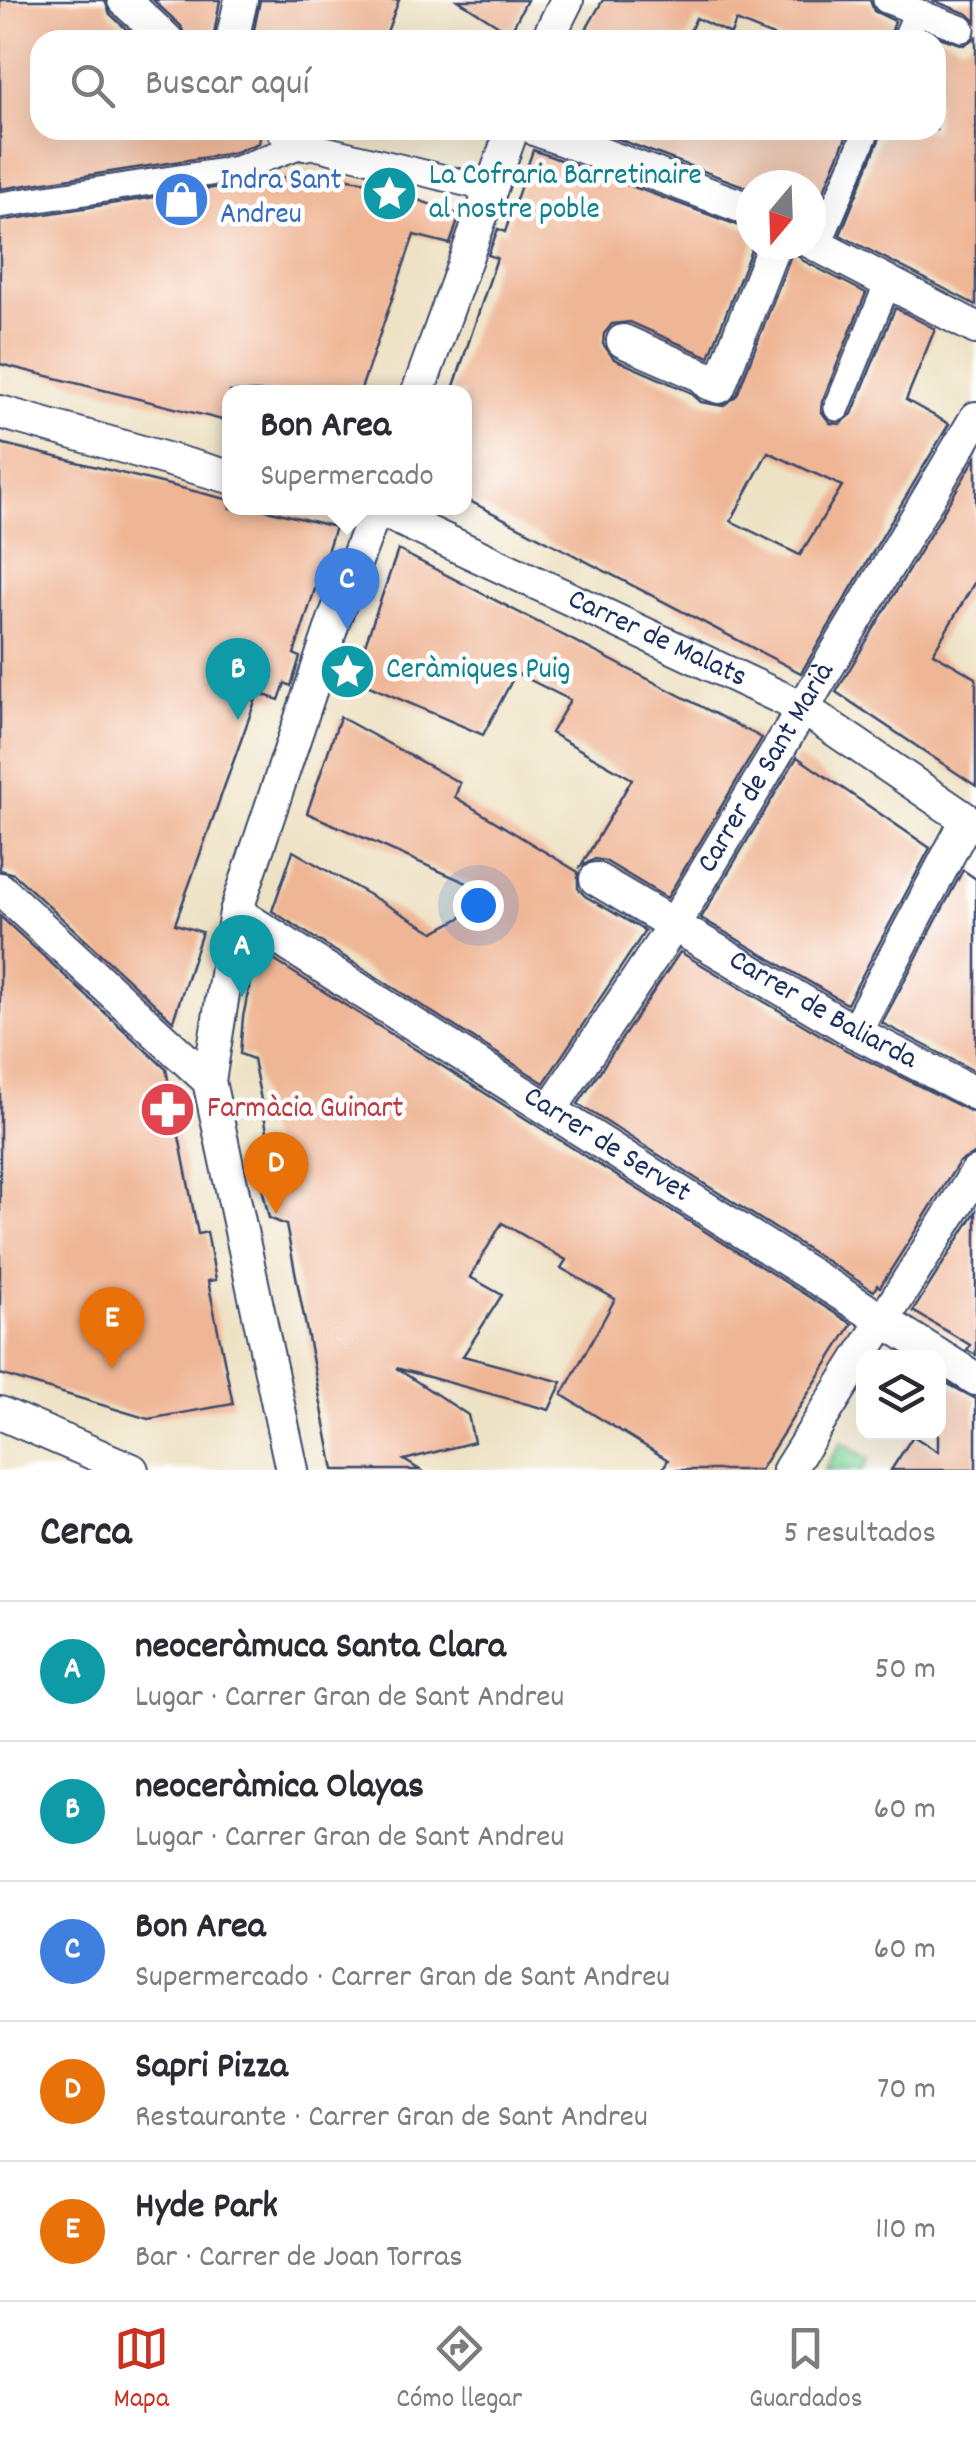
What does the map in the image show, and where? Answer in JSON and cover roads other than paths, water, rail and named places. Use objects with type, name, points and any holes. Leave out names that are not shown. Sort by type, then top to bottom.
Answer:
[{"type":"street","points":[[124,0],[156,30]]},
{"type":"street","points":[[234,30],[241,0]]},
{"type":"street","points":[[552,30],[567,0]]},
{"type":"street","points":[[886,0],[962,29]]},
{"type":"street","points":[[910,30],[917,12]]},
{"type":"street","points":[[0,205],[237,168],[288,140]]},
{"type":"street","points":[[305,140],[490,189]]},
{"type":"street","points":[[420,385],[508,140]]},
{"type":"street","points":[[564,140],[736,204]]},
{"type":"street","points":[[826,218],[862,140]]},
{"type":"street","points":[[826,250],[976,328]]},
{"type":"street","points":[[623,341],[703,376],[719,387],[768,260]]},
{"type":"street","points":[[837,408],[888,282]]},
{"type":"street","points":[[0,412],[222,474]]},
{"type":"street","name":"Carrer de Sant Marià","points":[[550,1110],[675,922],[976,418]]},
{"type":"street","points":[[292,1470],[209,1081],[236,912],[373,515]]},
{"type":"street","name":"Carrer de Malats","points":[[390,515],[803,708],[971,823]]},
{"type":"street","points":[[855,1032],[971,823]]},
{"type":"street","name":"Carrer de Baliarda","points":[[596,879],[675,922],[855,1032],[976,1094]]},
{"type":"street","points":[[0,889],[209,1081]]},
{"type":"street","name":"Carrer de Servet","points":[[236,912],[976,1379]]},
{"type":"street","points":[[789,1470],[876,1316],[976,1173]]},
{"type":"street","points":[[0,1413],[132,1470]]},
{"type":"place","name":"La Cofraria Barretinaire al nostre poble","points":[[390,194]]},
{"type":"place","name":"Indra Sant Andreu","points":[[181,199]]},
{"type":"place","name":"Bon Area","points":[[347,630]]},
{"type":"place","name":"Ceràmiques Puig","points":[[347,671]]},
{"type":"place","name":"neoceràmica Olayas","points":[[238,720]]},
{"type":"place","name":"neoceràmuca Santa Clara","points":[[242,997]]},
{"type":"place","name":"Farmàcia Guinart","points":[[168,1110]]},
{"type":"place","name":"Sapri Pizza","points":[[276,1214]]},
{"type":"place","name":"Hyde Park","points":[[112,1369]]}]
